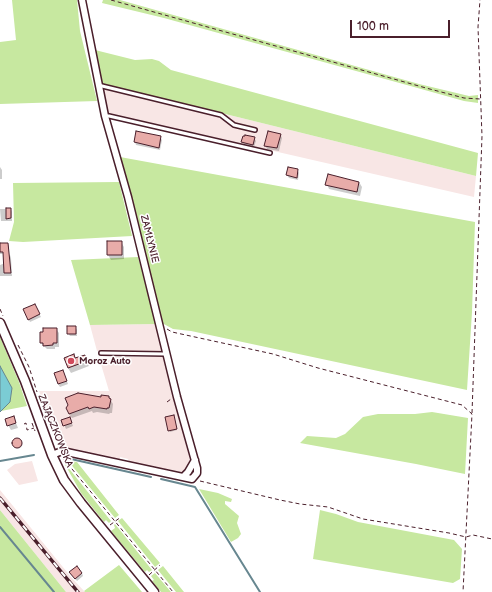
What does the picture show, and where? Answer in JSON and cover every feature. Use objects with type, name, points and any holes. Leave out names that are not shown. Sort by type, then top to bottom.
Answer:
[{"type":"main road","name":"ZAJĄCZKOWSKA","points":[[0,323],[57,455],[58,468],[72,491],[154,592]]},
{"type":"street","name":"ZAMŁYNIE","points":[[82,0],[105,116],[128,197],[166,354],[195,460],[197,473],[192,479]]},
{"type":"street","points":[[57,455],[62,451],[192,479]]},
{"type":"street","points":[[183,477],[188,472],[195,460]]},
{"type":"lane","points":[[98,85],[221,115],[234,125],[255,130]]},
{"type":"lane","points":[[105,116],[270,153]]},
{"type":"lane","points":[[101,353],[166,354]]},
{"type":"path","points":[[111,0],[426,88],[464,98],[480,99]]},
{"type":"path","points":[[464,592],[482,136],[478,27],[480,0]]},
{"type":"path","points":[[160,325],[172,332],[273,354],[318,368],[462,405],[472,414]]},
{"type":"path","points":[[24,424],[26,423],[27,430],[34,428]]},
{"type":"path","points":[[57,455],[115,521],[173,592]]},
{"type":"path","points":[[192,479],[280,500],[328,507],[363,520],[466,537],[473,535],[492,538]]},
{"type":"path","points":[[103,530],[121,517]]},
{"type":"path","points":[[144,579],[160,565]]},
{"type":"shaded area","points":[[100,83],[476,176],[474,197],[108,113]]},
{"type":"shaded area","points":[[156,324],[162,351],[97,351],[90,325]]},
{"type":"shaded area","points":[[112,357],[164,357],[191,464],[183,474],[130,463],[128,459],[120,457],[120,460],[60,448],[39,391],[109,391],[100,361],[111,360]]},
{"type":"shaded area","points":[[32,461],[38,481],[19,485],[7,470],[15,464]]},
{"type":"shaded area","points":[[0,490],[85,592],[66,592],[0,510]]},
{"type":"green space","points":[[12,0],[77,0],[80,31],[97,101],[0,104],[0,42],[16,40]]},
{"type":"green space","points":[[103,0],[120,0],[419,84],[469,96],[478,95],[478,103],[464,101],[164,18],[102,3]]},
{"type":"green space","points":[[95,50],[135,60],[152,59],[159,61],[171,70],[478,153],[476,176],[100,83]]},
{"type":"green space","points":[[120,157],[475,222],[472,312],[467,390],[191,331],[173,329],[162,323]]},
{"type":"green space","points":[[119,182],[132,236],[23,242],[9,241],[14,222],[13,183]]},
{"type":"green space","points":[[138,257],[156,324],[90,325],[71,260]]},
{"type":"green space","points":[[0,337],[19,382],[27,406],[1,411],[10,402],[0,366]]},
{"type":"green space","points":[[432,412],[468,418],[465,474],[300,443],[307,436],[336,438],[345,434],[363,417],[378,414],[415,414]]},
{"type":"green space","points":[[63,461],[111,521],[109,523],[106,520],[104,522],[81,493]]},
{"type":"green space","points":[[69,462],[77,462],[119,515],[115,518]]},
{"type":"green space","points":[[199,489],[218,493],[232,499],[231,502],[225,501],[225,504],[239,516],[237,523],[241,534],[238,538],[231,542]]},
{"type":"green space","points":[[0,510],[66,592],[0,592]]},
{"type":"green space","points":[[320,510],[358,522],[454,540],[462,549],[460,579],[453,583],[313,559]]},
{"type":"green space","points":[[122,518],[160,563],[155,567],[118,521]]},
{"type":"green space","points":[[115,524],[152,570],[149,572],[147,570],[145,572],[111,531],[115,528]]},
{"type":"green space","points":[[119,565],[142,592],[84,591]]},
{"type":"green space","points":[[163,566],[184,592],[176,592],[158,570]]},
{"type":"green space","points":[[155,573],[171,592],[161,592],[152,581],[154,580],[151,576]]},
{"type":"water","points":[[0,366],[12,388],[10,402],[0,412]]},
{"type":"building","points":[[136,131],[161,136],[159,148],[134,142]]},
{"type":"building","points":[[268,131],[281,134],[277,148],[264,146]]},
{"type":"building","points":[[243,136],[255,137],[253,145],[241,142]]},
{"type":"building","points":[[288,167],[298,169],[297,178],[286,175]]},
{"type":"building","points":[[328,174],[359,182],[357,192],[325,185]]},
{"type":"building","points":[[6,208],[11,208],[11,218],[6,219]]},
{"type":"building","points":[[107,241],[122,241],[122,255],[107,255]]},
{"type":"building","points":[[0,243],[8,243],[11,273],[4,273],[3,252],[0,252]]},
{"type":"building","points":[[35,304],[40,314],[28,320],[23,309]]},
{"type":"building","points":[[67,326],[76,326],[76,334],[67,334]]},
{"type":"building","points":[[43,328],[57,328],[57,343],[43,346],[43,343],[40,343],[40,332],[43,332]]},
{"type":"building","points":[[74,354],[75,358],[85,355],[87,361],[68,368],[64,358]]},
{"type":"building","points":[[63,370],[67,381],[58,384],[54,373]]},
{"type":"building","points":[[78,393],[101,397],[101,395],[109,396],[111,399],[109,408],[94,407],[89,409],[88,407],[69,414],[66,408],[68,405],[65,398]]},
{"type":"building","points":[[174,415],[177,429],[168,431],[165,417]]},
{"type":"building","points":[[14,416],[16,423],[7,426],[5,419]]},
{"type":"building","points":[[70,417],[72,423],[63,426],[61,420]]},
{"type":"building","points":[[15,438],[19,438],[21,439],[21,447],[15,448],[12,445],[12,441]]},
{"type":"building","points":[[77,566],[82,573],[75,579],[69,572]]},
{"type":"waterway","points":[[0,461],[34,455]]},
{"type":"waterway","points":[[71,459],[151,477]]},
{"type":"waterway","points":[[161,479],[195,487],[260,592]]},
{"type":"waterway","points":[[0,527],[54,592]]},
{"type":"railway","points":[[0,498],[78,592]]},
{"type":"place","name":"Moroz Auto","points":[[71,361]]}]
